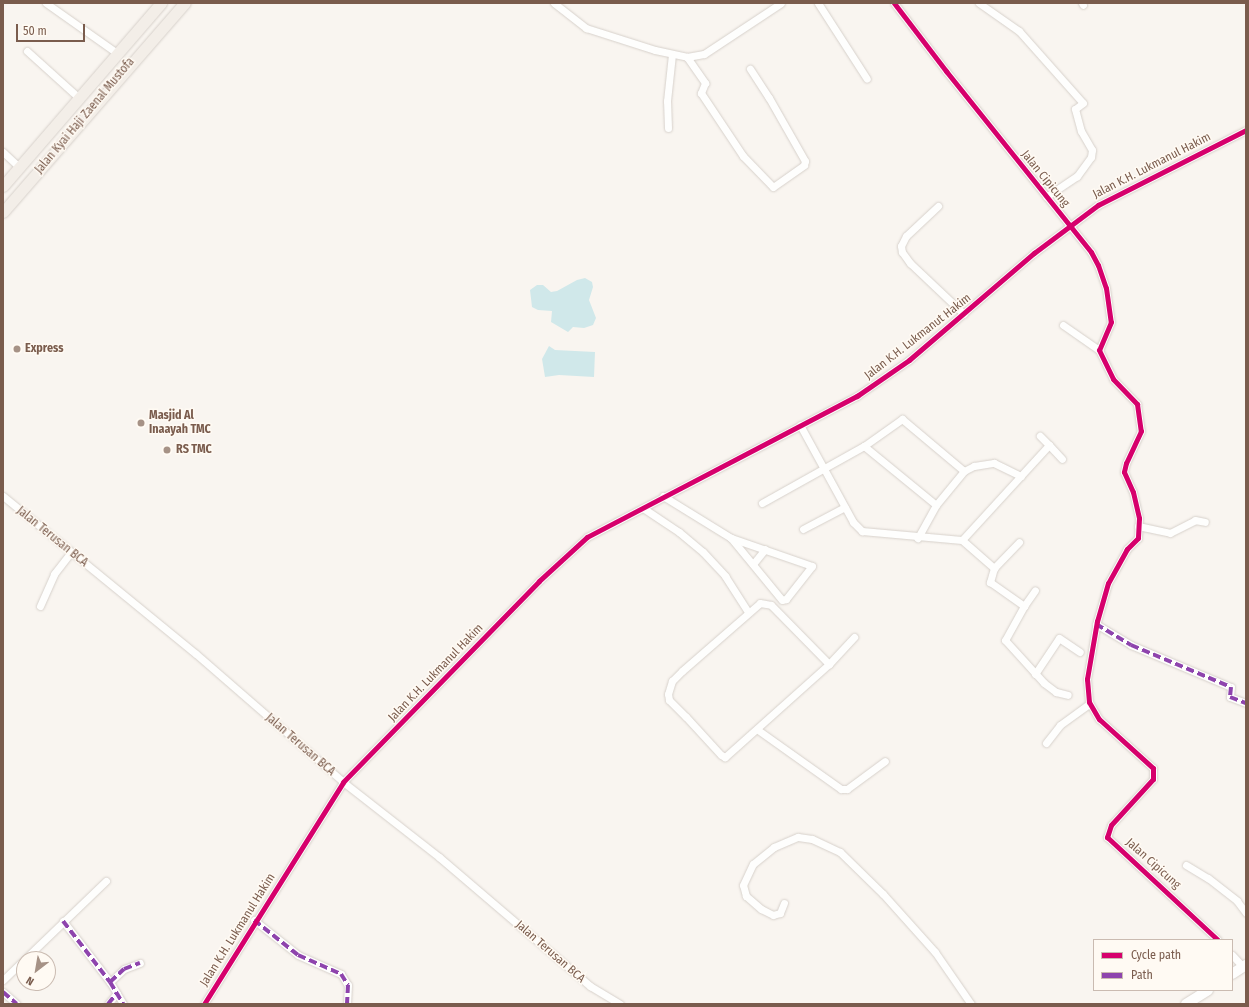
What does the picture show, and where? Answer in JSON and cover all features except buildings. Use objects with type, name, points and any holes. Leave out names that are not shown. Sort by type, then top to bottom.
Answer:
[{"type":"main road","name":"Jalan Kyai Haji Zaenal Mustofa","points":[[3,212],[185,3]]},
{"type":"main road","name":"Jalan Kyai Haji Zaenal Mustofa","points":[[3,186],[160,5]]},
{"type":"main road","points":[[160,5],[169,20]]},
{"type":"main road","points":[[30,154],[42,166]]},
{"type":"street","points":[[46,3],[117,53]]},
{"type":"street","points":[[554,3],[586,28],[672,54],[687,57],[704,54],[782,3]]},
{"type":"street","points":[[818,3],[867,79]]},
{"type":"street","name":"Jalan Cipicung","points":[[894,3],[1091,252],[1106,288],[1111,322],[1098,350]]},
{"type":"street","points":[[980,3],[1019,31],[1083,103],[1075,109],[1081,131],[1092,150],[1091,157],[1081,172],[1046,197]]},
{"type":"street","points":[[27,51],[79,98]]},
{"type":"street","points":[[668,128],[667,101],[672,54]]},
{"type":"street","points":[[687,57],[706,84],[701,93],[743,156],[773,187],[804,165],[805,161],[769,98],[750,69]]},
{"type":"street","name":"Jalan K.H. Lukmanul Hakim","points":[[1070,226],[1098,205],[1246,130]]},
{"type":"street","points":[[3,152],[19,167]]},
{"type":"street","points":[[938,206],[906,236],[901,246],[902,252],[910,263],[964,314]]},
{"type":"street","name":"Jalan K.H. Lukmanut Hakim","points":[[766,445],[800,425],[858,396],[909,360],[1034,253],[1070,226]]},
{"type":"street","points":[[1046,743],[1060,726],[1089,703],[1087,679],[1096,624],[1108,583],[1127,549],[1138,538],[1138,526],[1133,492],[1124,472],[1126,463],[1140,431],[1137,404],[1114,379],[1098,350],[1063,325]]},
{"type":"street","points":[[762,503],[864,446],[902,419],[964,471]]},
{"type":"street","points":[[800,425],[853,522],[862,531],[918,538],[962,540],[994,568]]},
{"type":"street","points":[[1040,436],[1062,458]]},
{"type":"street","name":"Jalan K.H. Lukmanul Hakim","points":[[204,1004],[254,920],[343,782],[575,547],[587,537],[643,508],[662,496],[697,481],[766,445]]},
{"type":"street","points":[[962,540],[1048,445]]},
{"type":"street","points":[[864,446],[936,505]]},
{"type":"street","points":[[918,538],[936,505],[964,471],[974,466],[994,462],[1021,476]]},
{"type":"street","name":"Jalan Terusan BCA","points":[[3,496],[196,654],[343,782],[439,857],[590,986],[620,1004]]},
{"type":"street","points":[[662,496],[731,538],[812,566],[786,599],[782,600],[731,538]]},
{"type":"street","points":[[803,529],[845,507]]},
{"type":"street","points":[[643,508],[680,532],[703,552],[725,576],[748,612]]},
{"type":"street","points":[[1138,526],[1170,533],[1195,520],[1205,522]]},
{"type":"street","points":[[1020,542],[994,568],[990,582],[1024,606]]},
{"type":"street","points":[[753,564],[765,549]]},
{"type":"street","points":[[40,606],[54,574],[71,552]]},
{"type":"street","points":[[1035,590],[1024,606],[1005,640],[1034,674],[1049,688],[1068,695]]},
{"type":"street","points":[[829,664],[771,605],[760,603],[748,612],[672,681],[668,694],[669,700],[723,757],[730,755],[829,664],[854,637]]},
{"type":"street","points":[[1096,624],[1131,645],[1231,686],[1229,696],[1246,702]]},
{"type":"street","points":[[1034,674],[1059,638],[1080,652]]},
{"type":"street","name":"Jalan Cipicung","points":[[1089,703],[1099,719],[1153,768],[1152,779],[1111,825],[1107,837],[1217,939]]},
{"type":"street","points":[[758,730],[841,789],[847,789],[885,760]]},
{"type":"street","points":[[784,903],[780,913],[773,915],[761,909],[746,896],[742,885],[752,864],[774,847],[798,837],[812,839],[840,852],[883,894],[935,952],[971,1004]]},
{"type":"street","points":[[1186,865],[1208,878],[1237,902],[1246,913]]},
{"type":"street","points":[[3,980],[106,881]]},
{"type":"street","points":[[254,920],[298,955],[341,974],[348,985],[347,1004]]},
{"type":"street","points":[[63,921],[110,982],[123,1004]]},
{"type":"street","points":[[1233,956],[1244,966],[1233,973]]},
{"type":"street","points":[[110,982],[124,969],[140,963]]},
{"type":"street","points":[[1186,1004],[1206,991]]},
{"type":"street","points":[[3,992],[17,1004]]},
{"type":"street","points":[[108,1004],[117,993]]},
{"type":"water","points":[[585,278],[592,282],[593,287],[589,300],[596,318],[593,325],[584,328],[573,327],[568,332],[551,322],[552,311],[538,310],[532,307],[530,290],[537,285],[543,285],[551,292],[557,291],[577,280]]},
{"type":"water","points":[[549,346],[555,350],[595,352],[594,377],[559,375],[545,377],[542,359]]},
{"type":"marked path","points":[[1096,624],[1131,645],[1231,687],[1230,697],[1246,703]]},
{"type":"marked path","points":[[254,920],[298,955],[341,974],[348,985],[347,1004]]},
{"type":"marked path","points":[[63,921],[110,982],[123,1004]]},
{"type":"marked path","points":[[110,982],[124,969],[140,963]]},
{"type":"marked path","points":[[3,992],[17,1004]]},
{"type":"marked path","points":[[108,1004],[117,993]]},
{"type":"cycle path","points":[[894,3],[946,71],[1091,252],[1098,265],[1106,288],[1111,322],[1099,350],[1113,379],[1137,404],[1141,431],[1126,463],[1124,472],[1133,492],[1139,518],[1138,538],[1127,549],[1108,583],[1097,621],[1087,679],[1089,702],[1099,719],[1153,768],[1153,779],[1111,825],[1107,837],[1217,939]]},
{"type":"cycle path","points":[[204,1004],[343,782],[539,581],[587,537],[857,396],[909,360],[1034,253],[1098,205],[1246,130]]},
{"type":"place","name":"Express","points":[[17,349]]},
{"type":"place","name":"Masjid Al Inaayah TMC","points":[[141,423]]},
{"type":"place","name":"RS TMC","points":[[167,450]]}]
